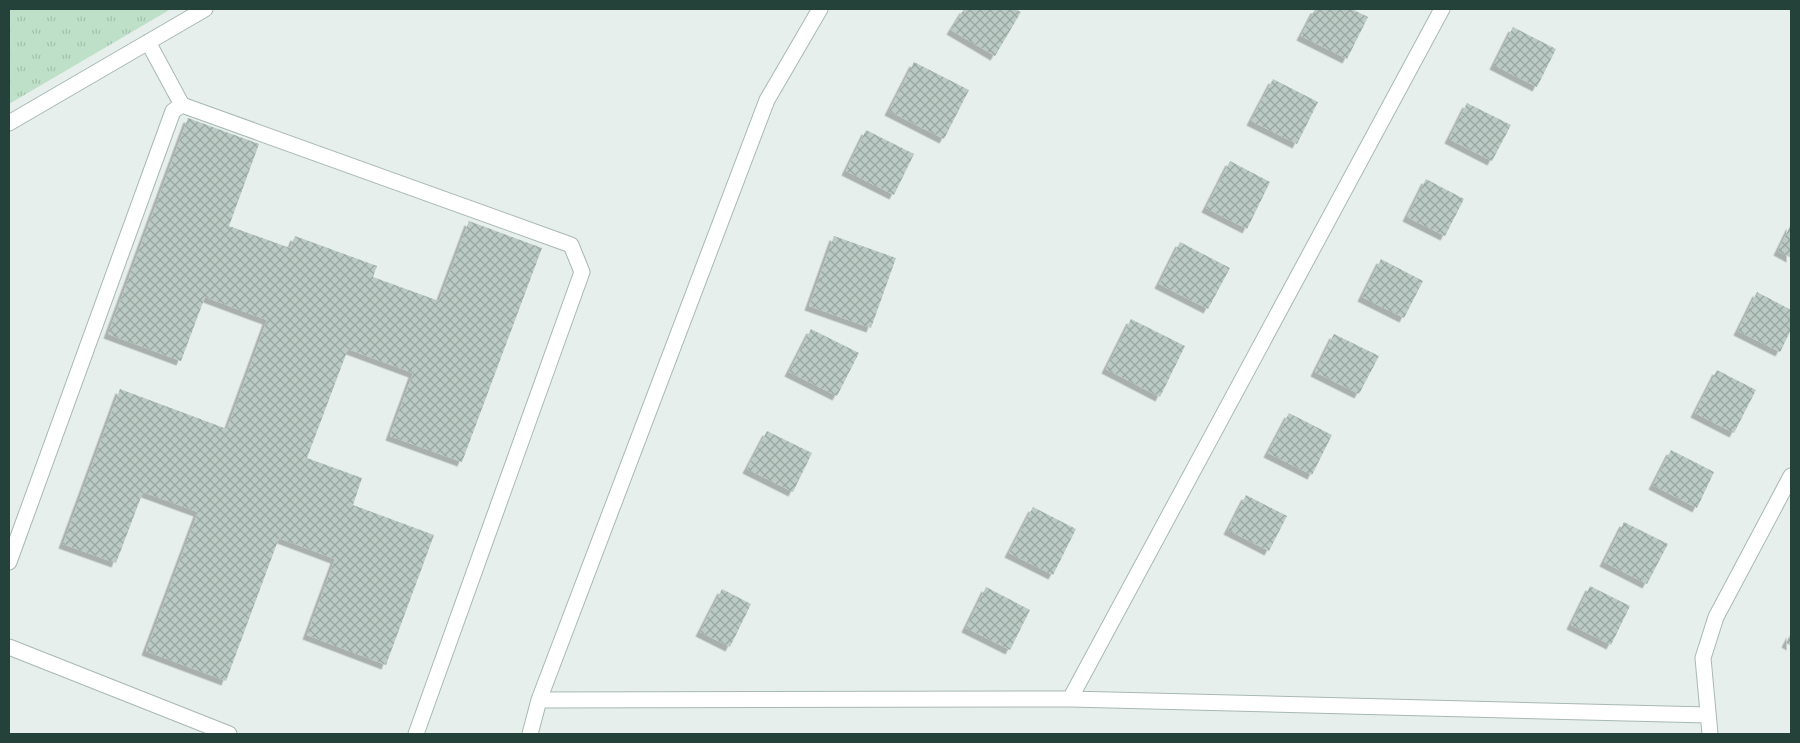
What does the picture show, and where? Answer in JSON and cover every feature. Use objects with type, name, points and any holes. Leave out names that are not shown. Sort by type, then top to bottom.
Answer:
[{"type":"street","points":[[9,123],[205,9]]},
{"type":"street","points":[[530,734],[539,700],[767,100],[820,9]]},
{"type":"street","points":[[1070,700],[1442,9]]},
{"type":"street","points":[[148,42],[182,105],[571,245],[582,272],[416,734]]},
{"type":"street","points":[[9,562],[173,111],[182,105]]},
{"type":"street","points":[[1710,734],[1703,658],[1716,617],[1791,476]]},
{"type":"street","points":[[9,647],[229,734]]},
{"type":"street","points":[[539,700],[1070,700],[1708,715]]},
{"type":"green space","points":[[9,9],[171,9],[9,104]]},
{"type":"building","points":[[964,9],[1015,9],[1021,12],[995,56],[951,30]]},
{"type":"building","points":[[1315,9],[1352,9],[1368,17],[1347,59],[1301,36]]},
{"type":"building","points":[[1513,27],[1556,49],[1537,87],[1494,65]]},
{"type":"building","points":[[914,62],[969,90],[944,139],[889,111]]},
{"type":"building","points":[[1273,79],[1318,102],[1297,144],[1251,121]]},
{"type":"building","points":[[1467,103],[1511,125],[1492,161],[1449,139]]},
{"type":"building","points":[[188,118],[259,144],[229,226],[290,248],[295,236],[377,266],[373,277],[439,301],[469,221],[542,248],[462,462],[390,436],[413,373],[348,349],[307,458],[362,478],[353,505],[434,535],[386,665],[307,635],[335,559],[279,538],[226,681],[146,651],[198,512],[143,492],[116,563],[63,544],[120,389],[227,429],[267,320],[205,297],[181,361],[108,334]]},
{"type":"building","points":[[866,130],[914,154],[894,195],[846,171]]},
{"type":"building","points":[[1230,161],[1270,182],[1247,229],[1206,208]]},
{"type":"building","points":[[1426,179],[1464,199],[1445,236],[1407,217]]},
{"type":"building","points":[[1791,224],[1791,258],[1778,251]]},
{"type":"building","points":[[834,236],[896,258],[871,328],[809,306]]},
{"type":"building","points":[[1180,242],[1230,268],[1208,309],[1159,284]]},
{"type":"building","points":[[1381,259],[1423,281],[1404,318],[1362,297]]},
{"type":"building","points":[[1757,292],[1791,310],[1791,330],[1780,352],[1738,331]]},
{"type":"building","points":[[1131,319],[1185,346],[1160,397],[1106,369]]},
{"type":"building","points":[[811,329],[859,353],[837,396],[789,372]]},
{"type":"building","points":[[1334,334],[1379,356],[1359,394],[1315,372]]},
{"type":"building","points":[[1717,370],[1756,390],[1734,433],[1695,413]]},
{"type":"building","points":[[1289,413],[1332,435],[1312,475],[1268,453]]},
{"type":"building","points":[[767,431],[812,453],[793,492],[747,469]]},
{"type":"building","points":[[1671,450],[1714,472],[1697,508],[1653,485]]},
{"type":"building","points":[[1246,495],[1287,516],[1269,551],[1228,530]]},
{"type":"building","points":[[1033,507],[1076,529],[1053,575],[1009,553]]},
{"type":"building","points":[[1624,522],[1668,544],[1647,584],[1604,562]]},
{"type":"building","points":[[1590,586],[1630,606],[1611,645],[1571,625]]},
{"type":"building","points":[[986,587],[1030,610],[1010,650],[966,628]]},
{"type":"building","points":[[722,589],[751,604],[730,647],[700,632]]},
{"type":"building","points":[[1791,633],[1791,646],[1786,643]]}]
